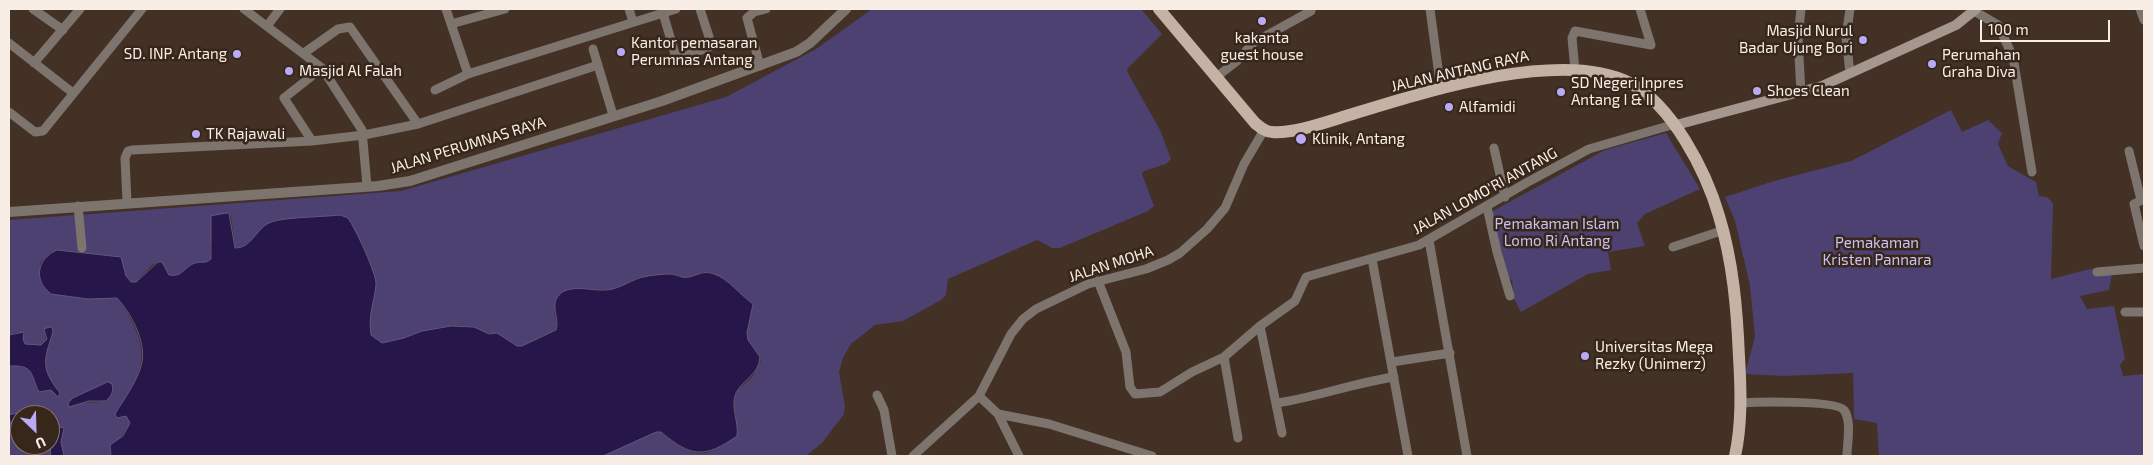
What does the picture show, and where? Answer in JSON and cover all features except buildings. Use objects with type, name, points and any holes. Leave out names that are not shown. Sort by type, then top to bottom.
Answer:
[{"type":"main road","points":[[1159,9],[1215,78],[1255,123],[1264,130]]},
{"type":"main road","points":[[1675,124],[1801,93],[1850,74],[1956,25],[1975,10]]},
{"type":"main road","name":"JALAN ANTANG RAYA","points":[[1264,130],[1273,132],[1289,130],[1441,90],[1540,70],[1575,70],[1612,76],[1630,83],[1663,110],[1675,124],[1712,190],[1724,230],[1738,310],[1740,419],[1735,456]]},
{"type":"street","points":[[33,9],[63,30]]},
{"type":"street","points":[[34,63],[80,9]]},
{"type":"street","points":[[9,112],[29,129],[39,132],[47,127],[142,9]]},
{"type":"street","points":[[244,9],[322,68],[357,120],[364,135],[367,186]]},
{"type":"street","points":[[267,26],[280,9]]},
{"type":"street","points":[[446,9],[468,74]]},
{"type":"street","points":[[451,24],[505,9]]},
{"type":"street","points":[[629,9],[633,22]]},
{"type":"street","points":[[435,90],[468,74],[676,9]]},
{"type":"street","points":[[663,13],[675,54],[680,58],[712,46],[700,9]]},
{"type":"street","points":[[760,66],[747,18],[754,12],[766,9]]},
{"type":"street","points":[[1430,9],[1441,90]]},
{"type":"street","points":[[1575,70],[1572,38],[1574,31],[1650,46],[1651,43],[1640,9]]},
{"type":"street","points":[[1801,9],[1798,38],[1801,93]]},
{"type":"street","points":[[1850,9],[1846,37],[1850,74]]},
{"type":"street","points":[[2140,9],[2144,20]]},
{"type":"street","name":"JALAN PERUMNAS RAYA","points":[[9,212],[410,182],[760,66],[796,52],[810,43],[843,10]]},
{"type":"street","points":[[1975,10],[1998,25],[2013,57],[2032,172]]},
{"type":"street","points":[[1215,78],[1237,61],[1253,43],[1310,11]]},
{"type":"street","points":[[304,53],[338,29],[350,26],[418,124]]},
{"type":"street","points":[[9,43],[73,93]]},
{"type":"street","points":[[593,49],[614,115]]},
{"type":"street","points":[[128,202],[126,158],[128,152],[132,150],[312,140],[364,135],[418,124],[598,65]]},
{"type":"street","points":[[312,140],[284,98],[322,68]]},
{"type":"street","name":"JALAN LOMO'RI ANTANG","points":[[1260,326],[1295,301],[1306,277],[1372,259],[1429,240],[1504,197],[1526,182],[1590,150],[1675,124]]},
{"type":"street","name":"JALAN MOHA","points":[[913,456],[979,396],[1011,334],[1023,319],[1036,309],[1098,281],[1146,269],[1168,260],[1192,242],[1225,208],[1244,164],[1264,130]]},
{"type":"street","points":[[1494,148],[1504,197]]},
{"type":"street","points":[[2129,151],[2143,200],[2134,204],[2134,207],[2144,246]]},
{"type":"street","points":[[78,206],[82,248]]},
{"type":"street","points":[[1487,207],[1496,252],[1510,296]]},
{"type":"street","points":[[1673,247],[1724,230]]},
{"type":"street","points":[[1429,240],[1467,456]]},
{"type":"street","points":[[1372,259],[1408,456]]},
{"type":"street","points":[[2097,272],[2144,268]]},
{"type":"street","points":[[1098,281],[1126,352],[1130,387],[1135,394],[1160,392],[1192,372],[1224,357],[1260,326],[1282,433]]},
{"type":"street","points":[[2125,312],[2144,313]]},
{"type":"street","points":[[1392,362],[1450,353]]},
{"type":"street","points":[[1224,357],[1238,438]]},
{"type":"street","points":[[1277,403],[1394,377]]},
{"type":"street","points":[[877,395],[884,410],[892,456]]},
{"type":"street","points":[[979,396],[998,414],[1019,456]]},
{"type":"street","points":[[1740,403],[1822,404],[1838,406],[1843,409],[1848,420],[1847,456]]},
{"type":"street","points":[[998,414],[1049,424],[1152,456]]},
{"type":"green space","points":[[872,9],[1141,9],[1162,34],[1127,69],[1160,130],[1171,159],[1166,164],[1144,171],[1142,174],[1154,206],[1148,211],[1060,248],[1052,248],[1037,240],[948,279],[946,295],[941,300],[903,321],[875,325],[851,344],[843,358],[839,372],[845,407],[844,414],[822,443],[806,456],[603,456],[656,432],[661,432],[678,445],[692,452],[707,453],[717,448],[737,429],[734,401],[737,391],[753,376],[761,360],[748,340],[747,333],[753,304],[726,281],[713,273],[703,272],[688,278],[671,274],[637,278],[615,289],[596,290],[554,311],[557,325],[556,330],[522,346],[517,346],[497,333],[488,333],[463,326],[442,327],[400,340],[382,343],[371,335],[369,310],[376,284],[363,245],[268,224],[249,243],[235,248],[231,215],[210,245],[211,259],[209,262],[197,262],[175,276],[169,275],[162,262],[153,264],[136,282],[131,282],[126,276],[121,257],[57,250],[50,253],[40,263],[51,294],[88,299],[117,298],[127,312],[140,341],[141,363],[138,373],[115,415],[117,418],[126,416],[130,423],[110,454],[111,456],[64,456],[61,442],[64,428],[60,427],[60,405],[10,405],[9,415],[9,366],[23,366],[31,370],[37,389],[42,391],[47,389],[60,393],[49,377],[45,364],[53,332],[44,329],[46,343],[38,346],[25,344],[17,332],[9,335],[9,220],[401,191],[726,97],[816,49]],"holes":[[[108,382],[101,402],[83,403],[73,398]]]},
{"type":"green space","name":"Pemakaman Kristen Pannara","points":[[1951,110],[1962,132],[1988,120],[2002,133],[1998,144],[2008,166],[2036,182],[2039,196],[2047,197],[2053,203],[2051,279],[2090,269],[2113,269],[2109,290],[2080,296],[2087,309],[2114,306],[2125,359],[2120,365],[2123,376],[2144,374],[2144,456],[1879,456],[1877,423],[1854,419],[1853,373],[1784,376],[1745,374],[1755,337],[1750,286],[1735,221],[1725,197],[1774,181],[1851,161]]},
{"type":"green space","name":"Pemakaman Islam Lomo Ri Antang","points":[[1666,133],[1700,189],[1645,214],[1637,223],[1645,246],[1608,252],[1611,270],[1588,274],[1521,312],[1514,299],[1512,280],[1503,276],[1489,213],[1605,150]]},
{"type":"green space","points":[[9,418],[10,455],[51,456],[9,456]]},
{"type":"shaded area","points":[[229,213],[235,248],[246,245],[264,226],[275,221],[340,215],[348,218],[373,271],[376,285],[370,321],[371,335],[382,343],[404,338],[422,331],[451,326],[474,327],[489,334],[497,333],[517,346],[522,346],[556,330],[555,302],[560,294],[570,289],[610,289],[642,277],[659,275],[673,274],[686,277],[707,272],[719,276],[730,283],[753,304],[747,333],[748,340],[760,357],[754,373],[739,388],[734,398],[737,436],[715,449],[698,452],[681,446],[661,432],[656,432],[603,456],[111,456],[110,445],[123,436],[130,423],[126,416],[117,418],[115,414],[131,389],[141,368],[143,354],[140,336],[132,319],[117,298],[88,299],[51,294],[45,288],[40,276],[42,264],[50,254],[57,250],[121,257],[126,276],[131,282],[136,282],[158,262],[162,262],[169,275],[177,275],[192,264],[211,259],[211,216]]},
{"type":"shaded area","points":[[52,327],[53,332],[47,350],[46,364],[49,377],[60,393],[58,397],[51,390],[39,392],[28,369],[9,366],[9,335],[24,332],[23,339],[25,344],[41,345],[47,339],[44,329]]},
{"type":"shaded area","points":[[108,382],[112,384],[113,389],[111,396],[106,401],[89,401],[69,407],[68,403],[73,398]]},
{"type":"shaded area","points":[[60,427],[64,428],[61,442],[64,456],[51,456],[60,455]]},
{"type":"place","name":"kakanta guest house","points":[[1262,21]]},
{"type":"place","name":"Masjid Nurul Badar Ujung Bori","points":[[1863,40]]},
{"type":"place","name":"Kantor pemasaran Perumnas Antang","points":[[621,52]]},
{"type":"place","name":"SD. INP. Antang","points":[[237,54]]},
{"type":"place","name":"Perumahan Graha Diva","points":[[1932,64]]},
{"type":"place","name":"Masjid Al Falah","points":[[289,71]]},
{"type":"place","name":"Shoes Clean","points":[[1757,91]]},
{"type":"place","name":"SD Negeri Inpres Antang I & II","points":[[1561,92]]},
{"type":"place","name":"Alfamidi","points":[[1449,107]]},
{"type":"place","name":"TK Rajawali","points":[[196,134]]},
{"type":"place","name":"Klinik, Antang","points":[[1301,139]]},
{"type":"place","name":"Universitas Mega Rezky (Unimerz)","points":[[1585,356]]}]
